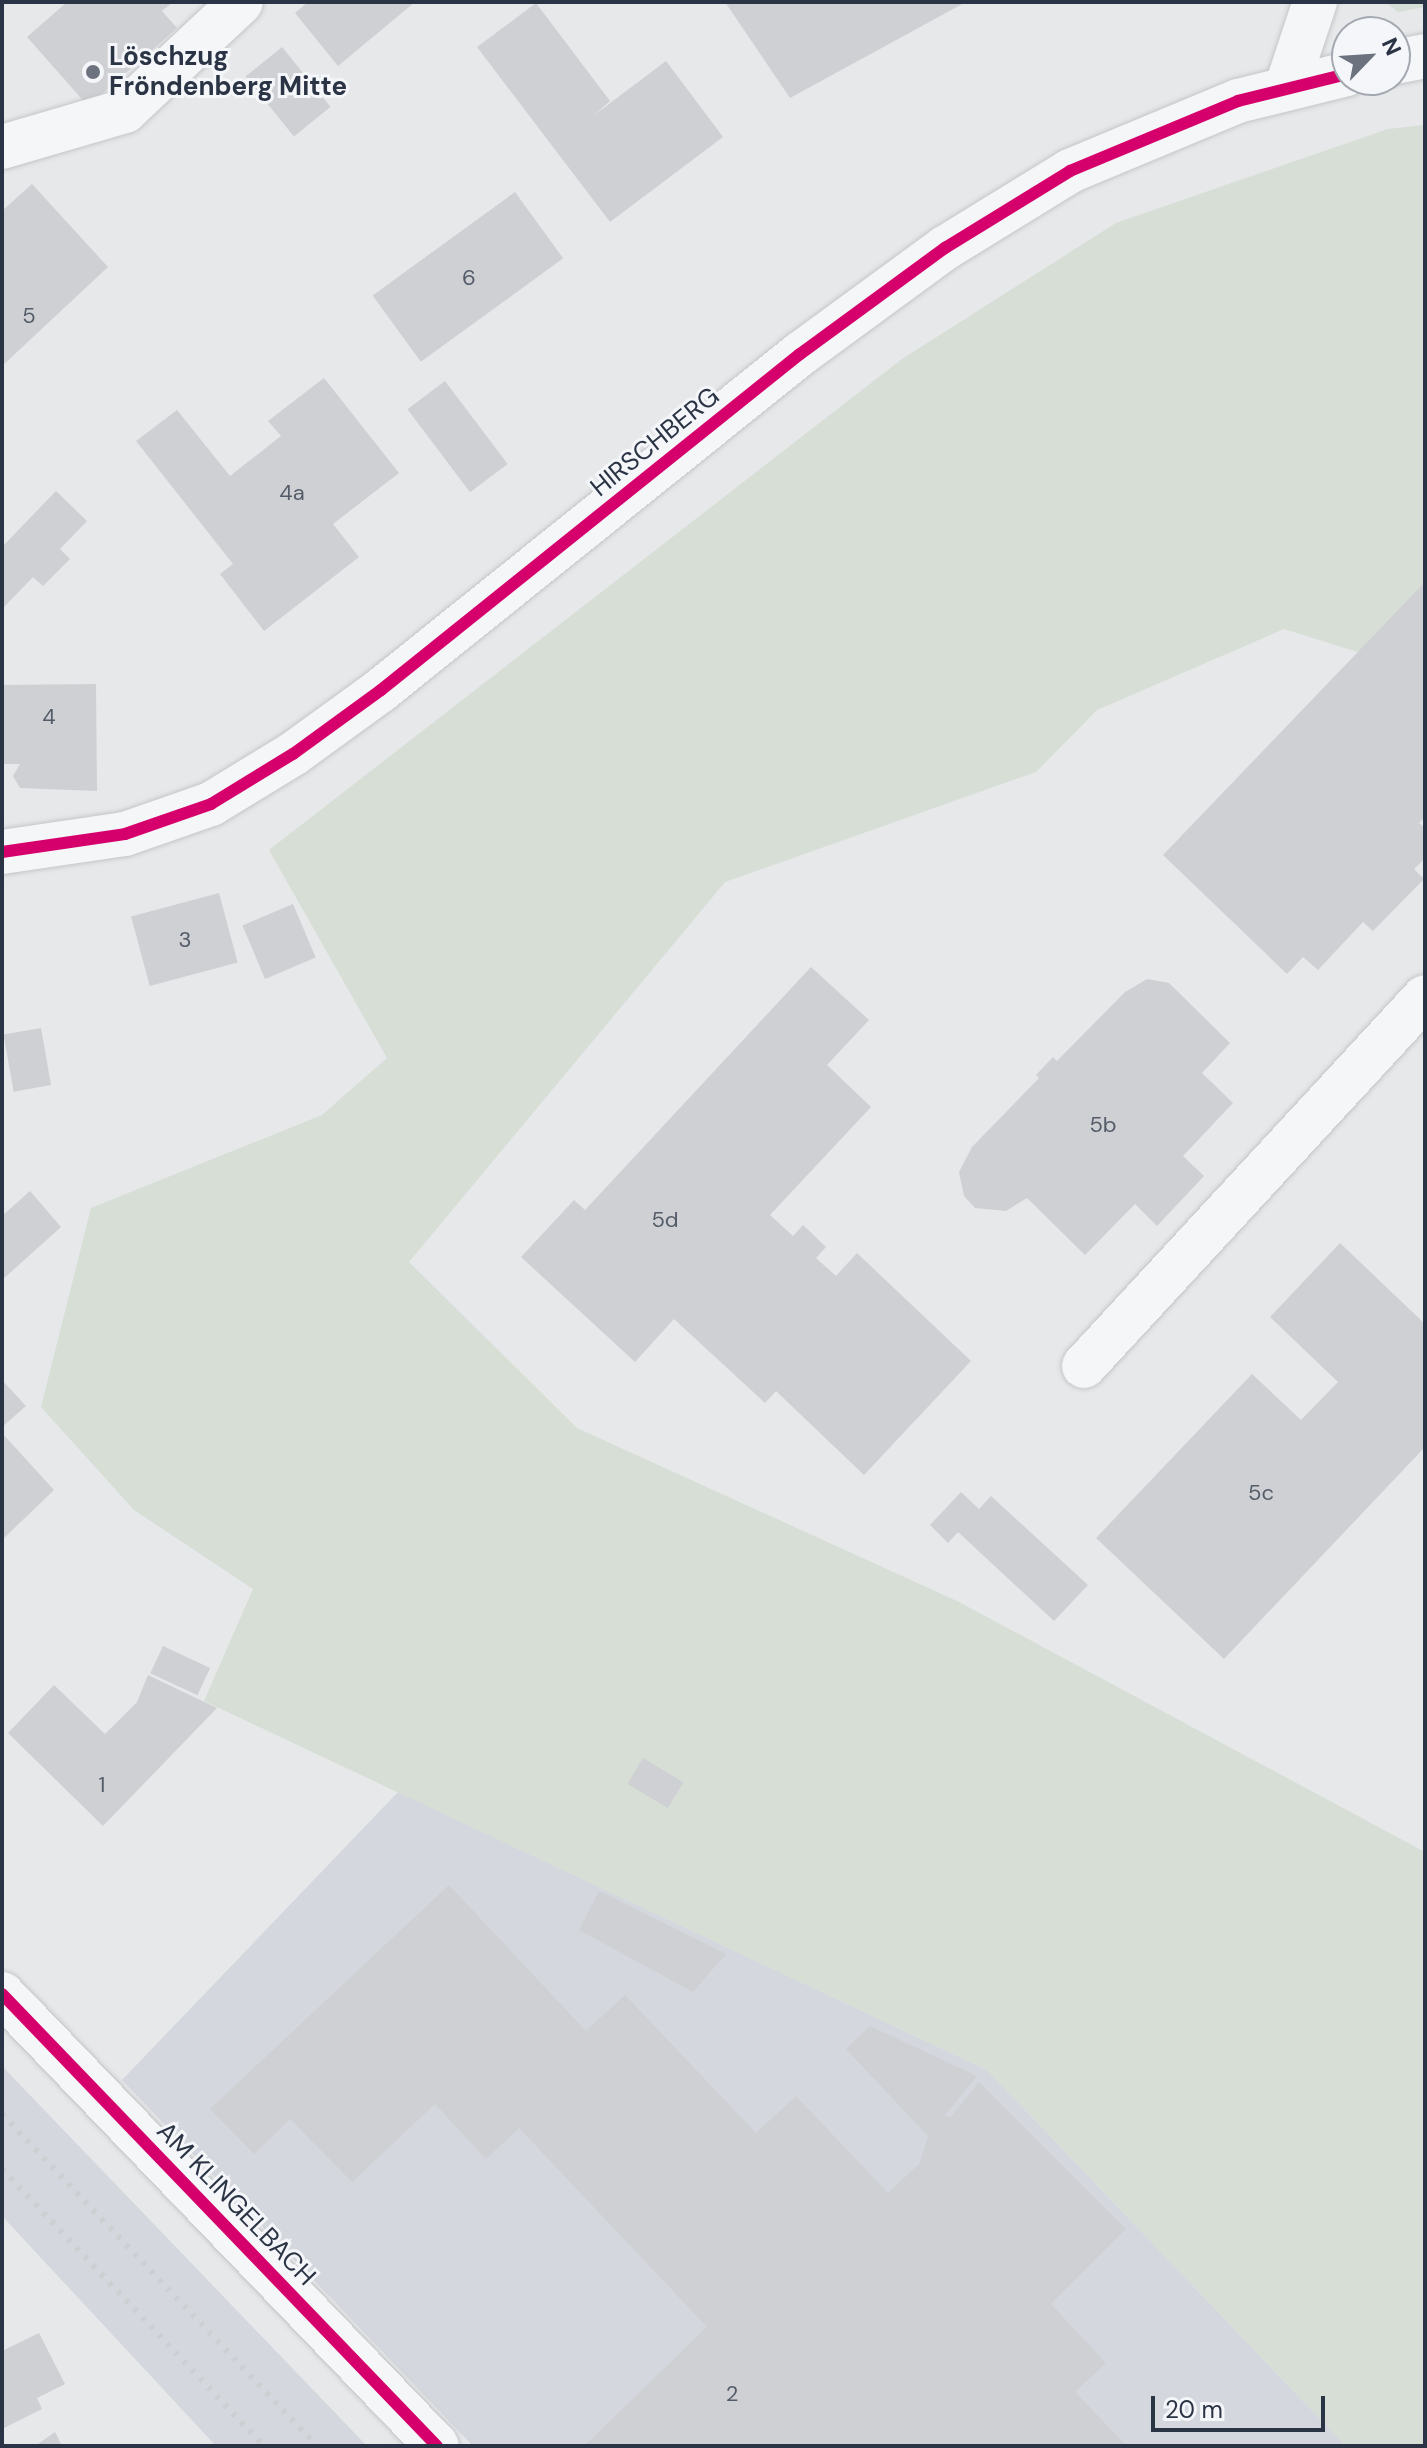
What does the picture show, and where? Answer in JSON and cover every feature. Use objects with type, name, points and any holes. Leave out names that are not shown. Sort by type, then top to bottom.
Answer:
[{"type":"street","points":[[2,147],[125,111],[241,2]]},
{"type":"street","points":[[1286,89],[1315,2]]},
{"type":"street","name":"HIRSCHBERG","points":[[2,852],[125,834],[211,804],[293,754],[381,690],[800,354],[945,248],[1070,171],[1238,101],[1331,78]]},
{"type":"street","points":[[1084,1366],[1425,997]]},
{"type":"street","name":"AM KLINGELBACH","points":[[2,1994],[437,2446]]},
{"type":"shaded area","points":[[1385,2],[1425,2],[1425,7],[1398,12]]},
{"type":"shaded area","points":[[1425,125],[1425,673],[1284,629],[1097,710],[1036,772],[725,882],[409,1262],[577,1428],[959,1602],[1425,1852],[1425,2446],[1346,2446],[987,2070],[204,1701],[253,1589],[134,1510],[41,1407],[91,1208],[322,1115],[387,1058],[269,850],[902,359],[1116,223],[1388,129]]},
{"type":"shaded area","points":[[398,1792],[987,2070],[1346,2446],[473,2446],[122,2080]]},
{"type":"shaded area","points":[[2,2066],[367,2446],[216,2446],[2,2216]]},
{"type":"building","name":"Löschzug Fröndenberg Mitte","points":[[67,2],[173,2],[162,11],[177,28],[88,106],[27,37]]},
{"type":"building","points":[[308,2],[415,2],[338,66],[295,13]]},
{"type":"building","points":[[725,2],[966,2],[790,98]]},
{"type":"building","points":[[536,3],[610,101],[593,116],[666,61],[723,137],[610,222],[477,47]]},
{"type":"building","points":[[282,47],[330,107],[294,136],[245,77]]},
{"type":"building","points":[[32,184],[108,267],[2,366],[2,211]]},
{"type":"building","points":[[515,192],[563,258],[421,362],[373,295]]},
{"type":"building","points":[[324,378],[399,473],[333,524],[359,557],[264,631],[220,574],[233,564],[136,441],[177,410],[230,476],[281,436],[268,421]]},
{"type":"building","points":[[445,381],[508,464],[470,492],[407,409]]},
{"type":"building","points":[[56,491],[87,521],[60,549],[70,559],[43,586],[33,577],[2,609],[2,547]]},
{"type":"building","points":[[1425,582],[1425,817],[1419,823],[1425,828],[1425,858],[1414,869],[1424,879],[1373,931],[1363,922],[1318,970],[1303,957],[1287,974],[1163,855]]},
{"type":"building","points":[[96,684],[97,791],[20,788],[13,776],[20,764],[3,764],[2,685]]},
{"type":"building","points":[[219,893],[238,963],[150,986],[131,917]]},
{"type":"building","points":[[293,904],[316,957],[265,979],[242,925]]},
{"type":"building","points":[[811,967],[869,1020],[827,1065],[871,1107],[770,1215],[793,1236],[803,1225],[826,1247],[816,1258],[836,1276],[857,1253],[971,1361],[864,1475],[776,1391],[765,1403],[674,1319],[635,1362],[521,1257],[574,1200],[585,1210]]},
{"type":"building","points":[[1147,979],[1169,983],[1230,1043],[1202,1073],[1233,1103],[1183,1156],[1204,1176],[1157,1226],[1135,1204],[1085,1255],[1027,1198],[1006,1211],[975,1208],[964,1196],[959,1172],[972,1147],[1039,1078],[1036,1075],[1053,1057],[1057,1061],[1125,992]]},
{"type":"building","points":[[41,1028],[51,1085],[14,1092],[4,1035]]},
{"type":"building","points":[[30,1191],[61,1227],[2,1280],[2,1216]]},
{"type":"building","points":[[1340,1243],[1425,1324],[1425,1447],[1224,1659],[1096,1538],[1252,1374],[1301,1420],[1338,1382],[1270,1317]]},
{"type":"building","points":[[2,1380],[26,1406],[2,1427]]},
{"type":"building","points":[[2,1433],[54,1490],[2,1540]]},
{"type":"building","points":[[961,1492],[979,1509],[991,1496],[1088,1585],[1054,1621],[958,1532],[948,1543],[930,1525]]},
{"type":"building","points":[[163,1646],[210,1668],[197,1695],[150,1673]]},
{"type":"building","points":[[148,1675],[217,1708],[103,1826],[8,1733],[54,1685],[105,1734],[137,1702]]},
{"type":"building","points":[[643,1758],[683,1782],[668,1808],[628,1784]]},
{"type":"building","points":[[449,1885],[586,2031],[625,1995],[756,2133],[796,2096],[888,2193],[920,2163],[928,2136],[846,2049],[870,2026],[977,2076],[945,2115],[950,2118],[979,2082],[1126,2229],[1051,2304],[1106,2363],[1075,2392],[1127,2446],[584,2446],[707,2327],[519,2128],[486,2159],[435,2104],[352,2182],[290,2119],[254,2154],[210,2109]]},
{"type":"building","points":[[599,1891],[726,1954],[693,1992],[579,1930]]},
{"type":"building","points":[[39,2333],[65,2384],[37,2398],[42,2409],[2,2429],[2,2351]]},
{"type":"building","points":[[55,2432],[62,2446],[35,2446]]},
{"type":"railway","points":[[2,2114],[317,2446]]},
{"type":"railway","points":[[2,2169],[264,2446]]},
{"type":"cycle path","points":[[2,852],[125,834],[211,804],[293,754],[381,690],[800,354],[945,248],[1070,171],[1238,101],[1331,78]]},
{"type":"cycle path","points":[[2,1994],[437,2446]]},
{"type":"place","name":"Löschzug Fröndenberg Mitte","points":[[93,72]]}]
